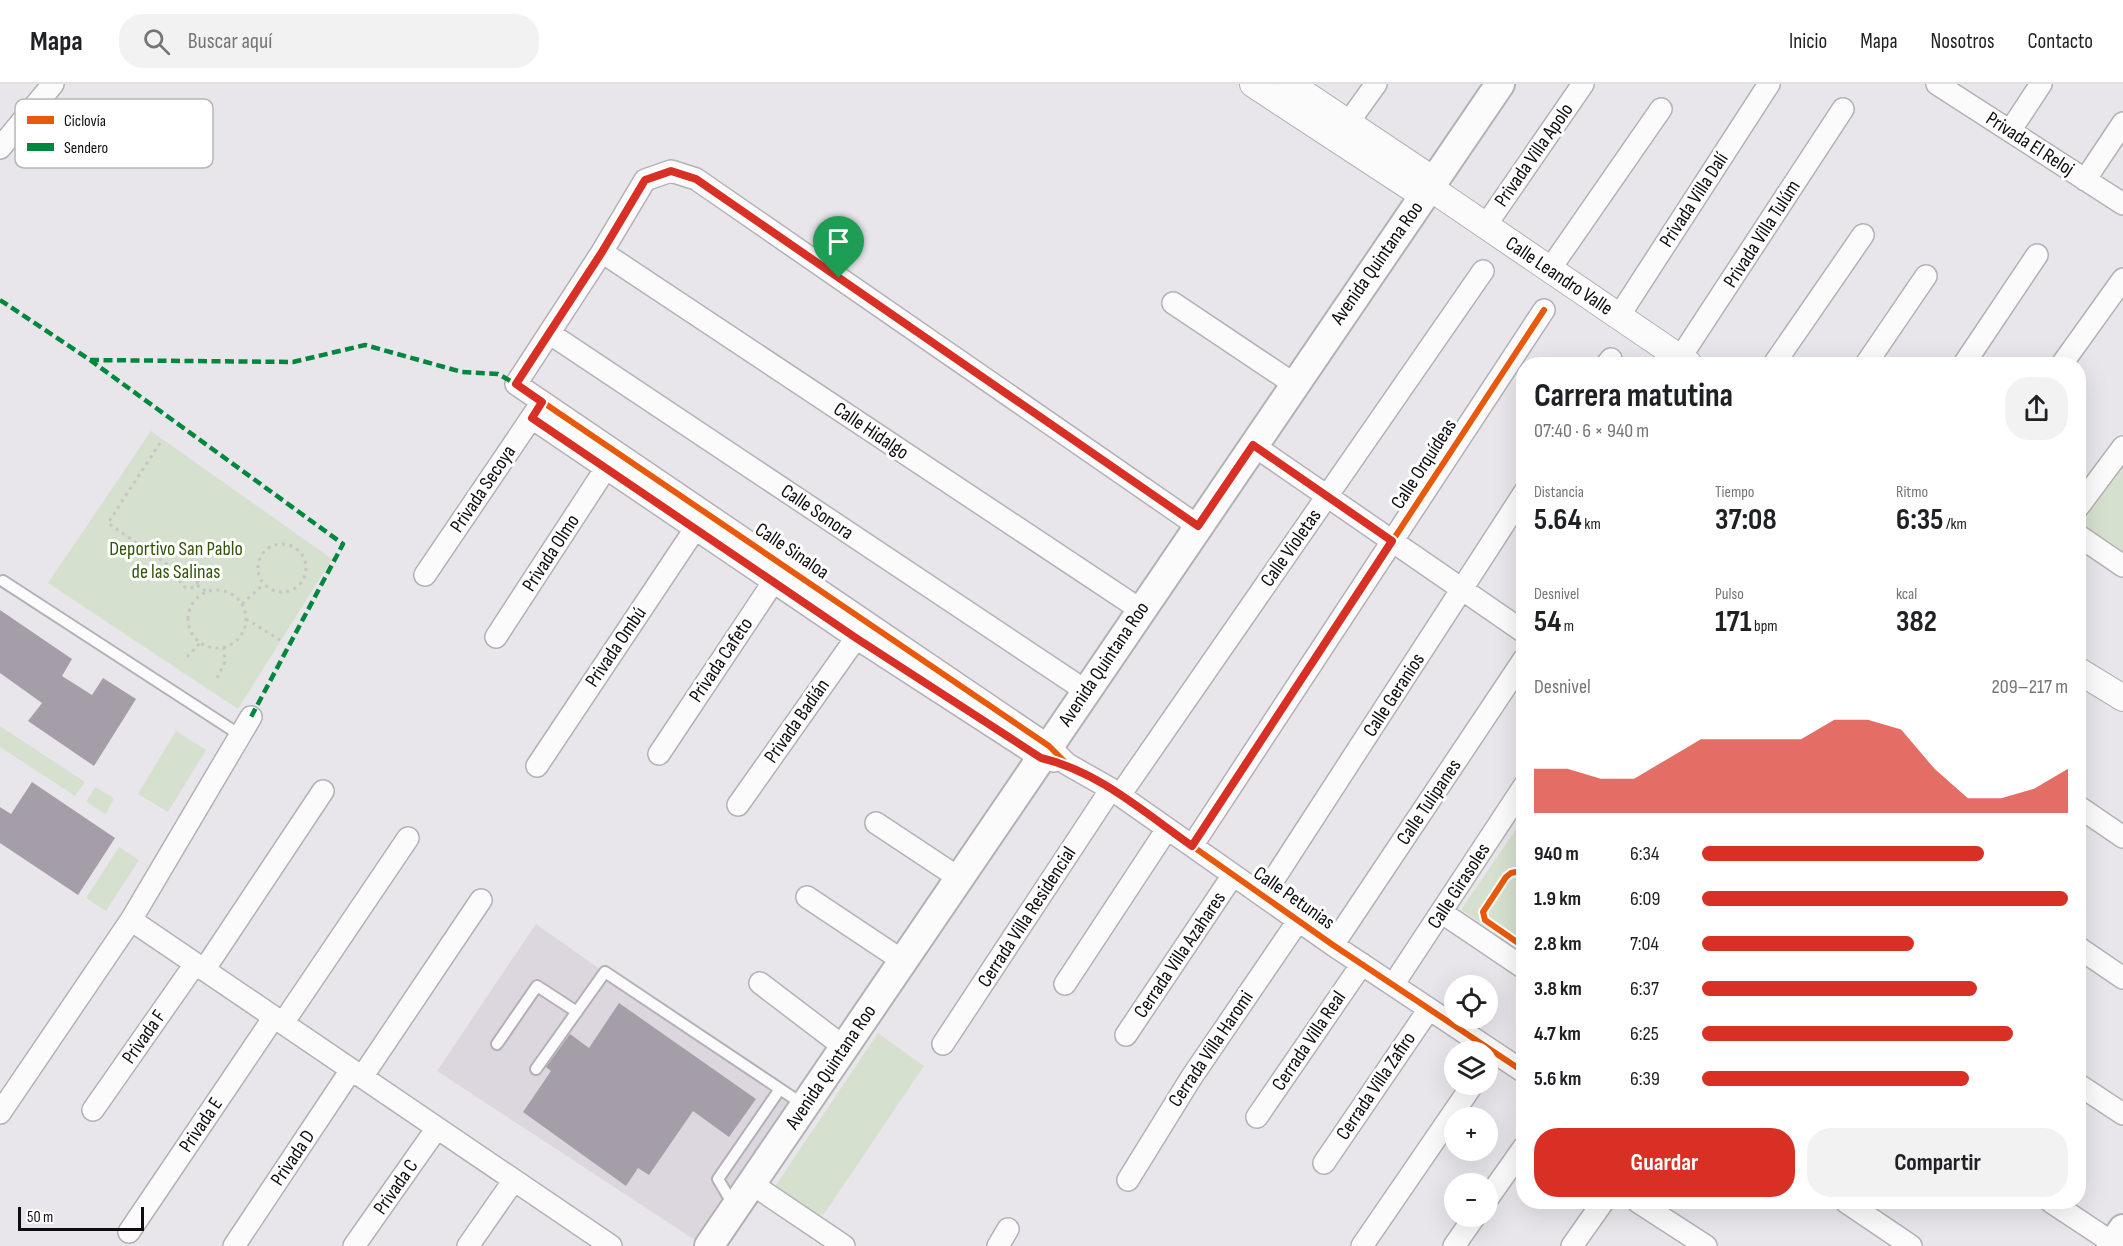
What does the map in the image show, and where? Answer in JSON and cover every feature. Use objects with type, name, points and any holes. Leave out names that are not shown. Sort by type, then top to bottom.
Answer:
[{"type":"main road","name":"Avenida Quintana Roo","points":[[709,1246],[959,878],[1052,756],[1086,692],[1500,84]]},
{"type":"street","points":[[41,99],[53,84]]},
{"type":"street","points":[[1348,123],[1376,84]]},
{"type":"street","name":"Privada Villa Apolo","points":[[1486,225],[1583,84]]},
{"type":"street","name":"Privada Villa Dalí","points":[[1618,316],[1769,84]]},
{"type":"street","points":[[2010,131],[2041,84]]},
{"type":"street","name":"Privada El Reloj","points":[[1942,85],[2123,204]]},
{"type":"street","name":"Calle Leandro Valle","points":[[1271,86],[1348,123],[1423,173],[1429,188],[1678,357]]},
{"type":"street","name":"Calle Leandro Valle","points":[[1271,86],[1413,189],[1429,188]]},
{"type":"street","points":[[1550,269],[1661,109]]},
{"type":"street","name":"Privada Villa Tulúm","points":[[1688,357],[1843,109]]},
{"type":"street","points":[[2085,180],[2123,123]]},
{"type":"street","points":[[0,148],[15,130]]},
{"type":"street","points":[[549,333],[602,252],[645,180],[671,171],[696,179],[1198,526]]},
{"type":"street","points":[[1779,357],[1863,235]]},
{"type":"street","name":"Calle Hidalgo","points":[[602,252],[1141,610]]},
{"type":"street","points":[[1969,357],[2037,255]]},
{"type":"street","name":"Calle Violetas","points":[[1116,792],[1327,496],[1483,271]]},
{"type":"street","points":[[1871,357],[1926,276]]},
{"type":"street","points":[[2067,357],[2123,279]]},
{"type":"street","points":[[1173,303],[1294,384]]},
{"type":"street","name":"Calle Orquídeas","points":[[1192,846],[1545,310]]},
{"type":"street","name":"Calle Sinaloa","points":[[549,333],[516,384],[537,410],[606,468],[695,529],[779,574],[856,638],[1052,756]]},
{"type":"street","name":"Calle Sonora","points":[[549,333],[1086,692]]},
{"type":"street","name":"Calle Sinaloa","points":[[537,410],[1052,756]]},
{"type":"street","name":"Privada Secoya","points":[[424,575],[537,410]]},
{"type":"street","points":[[1253,445],[1516,626]]},
{"type":"street","points":[[2086,497],[2123,447]]},
{"type":"street","name":"Privada Olmo","points":[[496,638],[606,468]]},
{"type":"street","name":"Calle Geranios","points":[[1263,896],[1516,505]]},
{"type":"street","name":"Privada Ombú","points":[[537,766],[695,529]]},
{"type":"street","points":[[2086,541],[2123,566]]},
{"type":"street","name":"Privada Cafeto","points":[[658,754],[779,574]]},
{"type":"street","name":"Privada Badián","points":[[738,804],[856,638]]},
{"type":"street","name":"Calle Tulipanes","points":[[1333,945],[1516,671]]},
{"type":"street","points":[[2086,674],[2123,698]]},
{"type":"street","points":[[0,1113],[131,920],[251,717]]},
{"type":"street","name":"Calle Petunias","points":[[1052,756],[1116,792],[1298,921],[1429,1009],[1470,1041]]},
{"type":"street","name":"Privada F","points":[[93,1110],[200,967],[323,791]]},
{"type":"street","name":"Cerrada Villa Residencial","points":[[943,1044],[1116,792]]},
{"type":"street","name":"Calle Girasoles","points":[[1393,985],[1516,798]]},
{"type":"street","points":[[2086,812],[2123,837]]},
{"type":"street","points":[[876,823],[959,878]]},
{"type":"street","points":[[1065,984],[1167,829]]},
{"type":"street","name":"Privada E","points":[[129,1232],[408,838]]},
{"type":"street","name":"Cerrada Villa Azahares","points":[[1126,1035],[1233,875]]},
{"type":"street","points":[[807,897],[903,961]]},
{"type":"street","name":"Privada D","points":[[234,1246],[481,900]]},
{"type":"street","points":[[1441,912],[1516,963]]},
{"type":"street","points":[[131,920],[514,1180],[588,1240],[611,1246]]},
{"type":"street","name":"Cerrada Villa Haromi","points":[[1128,1180],[1191,1078],[1298,921]]},
{"type":"street","points":[[2086,953],[2123,978]]},
{"type":"street","name":"Cerrada Villa Real","points":[[1257,1117],[1362,964]]},
{"type":"street","points":[[760,983],[844,1047]]},
{"type":"street","name":"Cerrada Villa Zafiro","points":[[1324,1162],[1429,1009]]},
{"type":"street","name":"Calle Petunias","points":[[1498,1060],[1516,1068]]},
{"type":"street","points":[[2086,1090],[2123,1114]]},
{"type":"street","points":[[1362,1246],[1465,1095]]},
{"type":"street","name":"Privada C","points":[[354,1246],[437,1128]]},
{"type":"street","points":[[1498,1184],[1516,1158]]},
{"type":"street","points":[[468,1246],[514,1180]]},
{"type":"street","points":[[752,1184],[844,1246]]},
{"type":"street","points":[[1572,1246],[1598,1209]]},
{"type":"street","points":[[1649,1209],[1706,1246]]},
{"type":"street","points":[[1856,1209],[1911,1246]]},
{"type":"street","points":[[2063,1209],[2116,1239]]},
{"type":"street","points":[[1454,1246],[1467,1227]]},
{"type":"lane","points":[[3,580],[240,735]]},
{"type":"lane","points":[[536,1069],[605,972],[805,1106]]},
{"type":"lane","points":[[497,1044],[537,986],[577,1012]]},
{"type":"lane","points":[[735,1208],[718,1179],[780,1089]]},
{"type":"path","points":[[160,443],[108,523],[181,574]]},
{"type":"path","points":[[277,544],[285,544],[299,551],[306,565],[302,581],[297,587],[282,592],[274,591],[264,584],[258,574],[258,566],[264,552],[277,544]]},
{"type":"path","points":[[181,574],[188,570],[194,571],[197,576],[196,584]]},
{"type":"path","points":[[181,574],[183,586],[189,588],[196,584]]},
{"type":"path","points":[[196,584],[207,592]]},
{"type":"path","points":[[242,604],[264,584]]},
{"type":"path","points":[[207,592],[228,593],[242,604],[245,618],[243,633],[237,640],[224,647],[209,647],[200,643],[194,636],[188,618],[195,601],[207,592]]},
{"type":"path","points":[[245,618],[280,640]]},
{"type":"path","points":[[187,657],[200,643]]},
{"type":"path","points":[[217,678],[225,662],[224,647]]},
{"type":"shaded area","points":[[536,924],[796,1107],[701,1244],[437,1071]]},
{"type":"green space","name":"Deportivo San Pablo de las Salinas","points":[[151,431],[332,559],[238,709],[48,583]]},
{"type":"green space","points":[[2123,458],[2123,561],[2086,535],[2086,509]]},
{"type":"green space","points":[[0,726],[85,782],[75,796],[0,747]]},
{"type":"green space","points":[[176,731],[206,750],[168,812],[138,794]]},
{"type":"green space","points":[[95,787],[114,798],[106,814],[86,802]]},
{"type":"green space","points":[[1516,829],[1516,947],[1461,910]]},
{"type":"green space","points":[[119,847],[139,860],[106,911],[86,898]]},
{"type":"green space","points":[[878,1033],[924,1066],[824,1214],[814,1216],[774,1188]]},
{"type":"building","points":[[0,610],[72,659],[62,676],[92,695],[103,678],[136,699],[94,766],[28,721],[42,703],[0,673]]},
{"type":"building","points":[[32,782],[115,838],[78,895],[0,843],[0,807],[11,814]]},
{"type":"building","points":[[619,1003],[756,1099],[729,1137],[693,1111],[649,1175],[638,1168],[626,1186],[523,1112],[551,1071],[546,1067],[570,1034],[589,1048]]},
{"type":"marked path","points":[[0,300],[90,360],[343,544],[251,717]]},
{"type":"marked path","points":[[90,360],[293,362],[365,345],[462,372],[498,374],[516,384]]},
{"type":"cycle path","points":[[1198,526],[696,179],[671,171],[645,180],[602,252],[516,384],[1049,746],[1067,764],[1111,789],[1333,945],[1516,1067]]},
{"type":"cycle path","points":[[1192,846],[1544,310]]},
{"type":"cycle path","points":[[1516,872],[1506,877],[1483,912],[1485,920],[1516,941]]},
{"type":"route","points":[[671,171],[696,179],[839,278],[1198,526],[1253,445],[1392,541],[1192,846],[1111,789],[1066,764],[1041,758],[856,638],[532,418],[542,402],[516,384],[602,252],[645,180],[671,171]]}]
